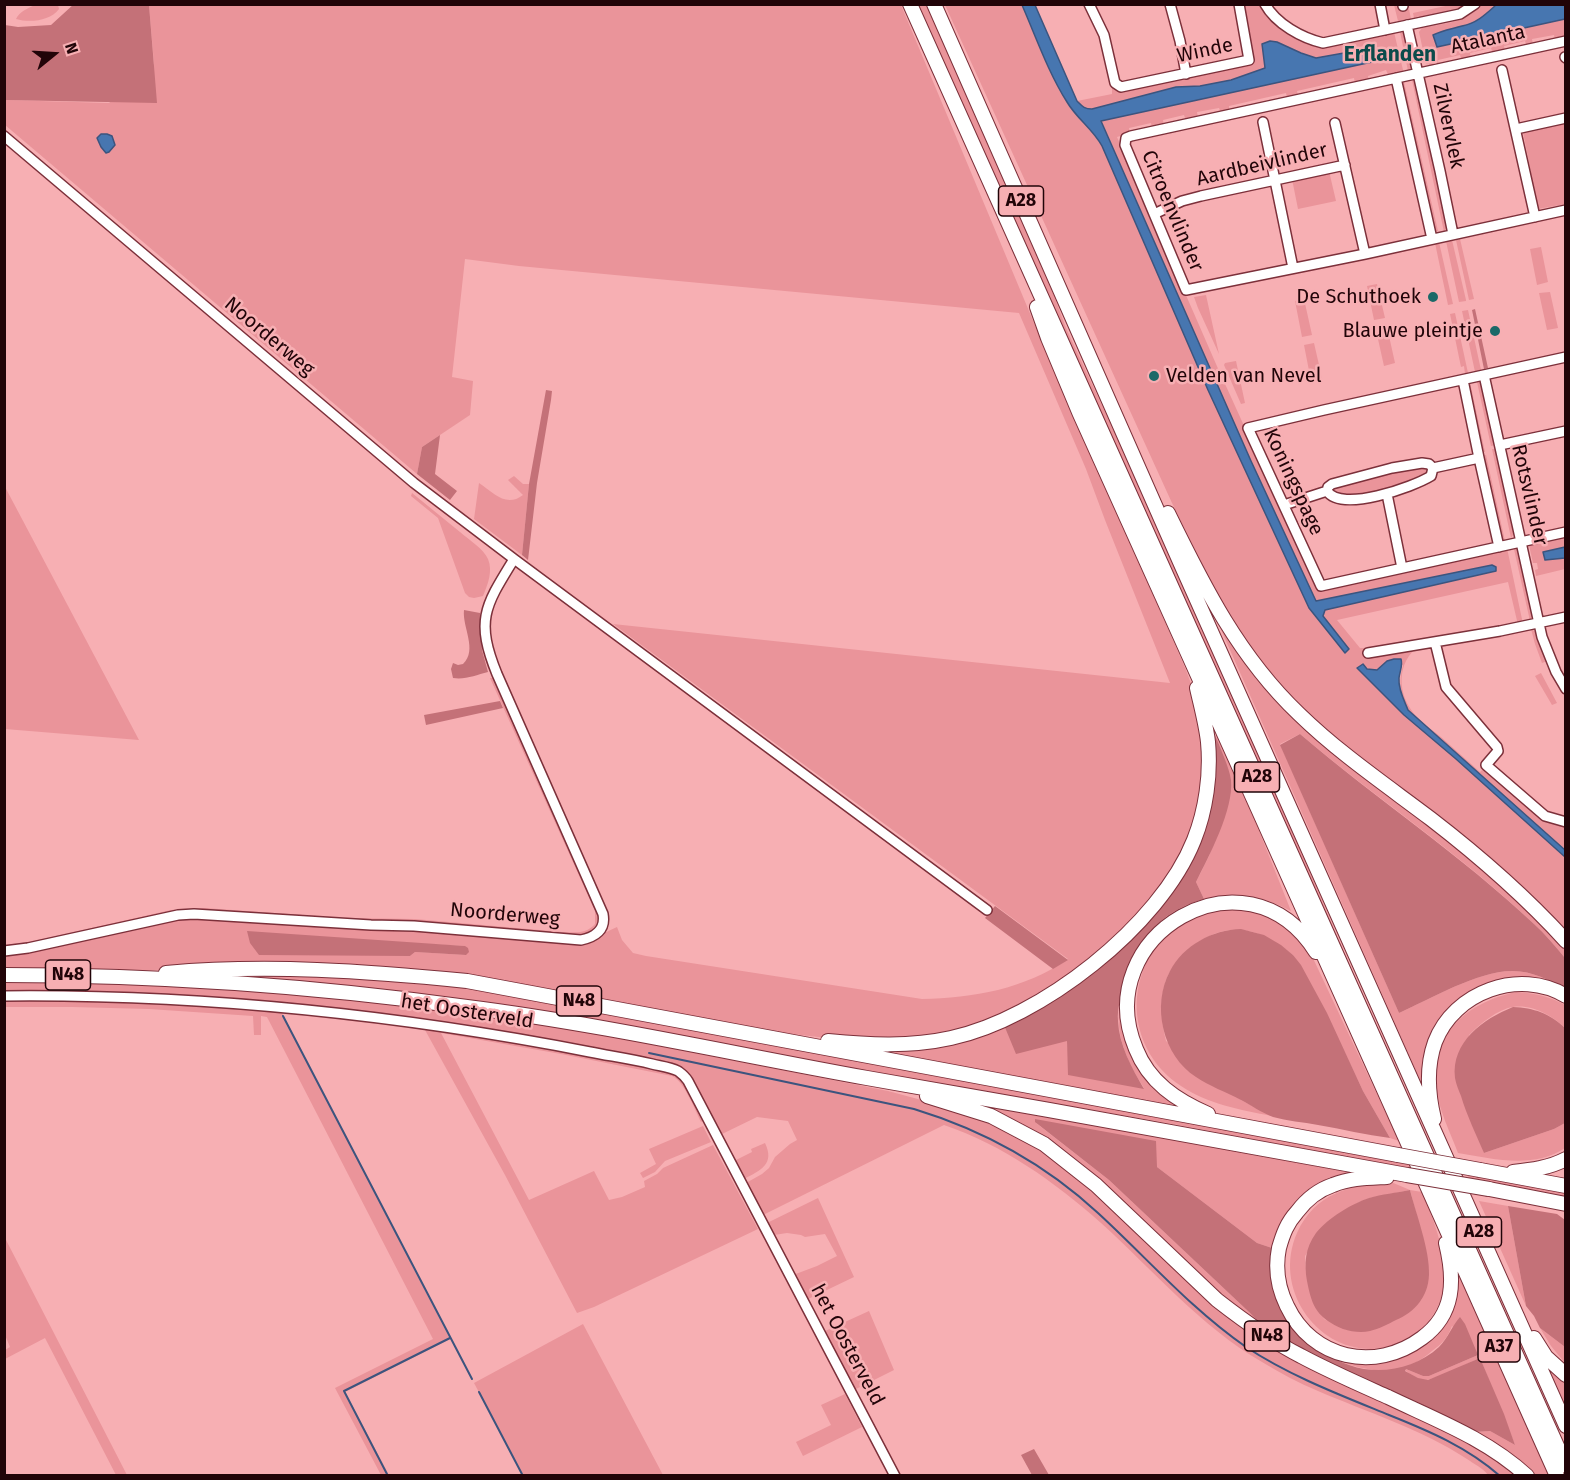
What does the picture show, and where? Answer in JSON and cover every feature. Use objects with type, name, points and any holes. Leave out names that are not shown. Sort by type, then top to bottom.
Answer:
[{"type":"highway","name":"A28","points":[[910,4],[1502,1324]]},
{"type":"highway","name":"A28","points":[[934,4],[1514,1310],[1546,1357],[1566,1375]]},
{"type":"highway","name":"A28","points":[[1011,230],[1048,338],[1078,412],[1189,655],[1338,987],[1441,1218],[1452,1274],[1451,1292],[1444,1313],[1434,1329],[1423,1338],[1396,1353],[1380,1357],[1347,1355],[1316,1342],[1302,1330],[1292,1316],[1283,1298],[1278,1280],[1278,1254],[1284,1230],[1304,1203],[1330,1185],[1348,1180],[1407,1175],[1489,1189],[1566,1204]]},
{"type":"highway","name":"A28","points":[[1122,429],[1162,499],[1191,561],[1231,632],[1278,693],[1299,715],[1343,753],[1432,820],[1497,873],[1566,941]]},
{"type":"highway","name":"A28","points":[[763,1037],[886,1045],[927,1043],[953,1038],[996,1024],[1044,999],[1082,972],[1123,938],[1160,898],[1179,871],[1194,840],[1206,797],[1209,768],[1208,740],[1189,655]]},
{"type":"highway","name":"N48","points":[[1238,1125],[1191,1107],[1174,1097],[1160,1086],[1139,1058],[1131,1039],[1127,1002],[1131,979],[1149,944],[1178,917],[1197,908],[1220,903],[1251,903],[1287,920],[1301,932],[1338,987]]},
{"type":"highway","name":"N48","points":[[4,975],[131,976],[266,968],[319,969],[467,981],[1487,1172]]},
{"type":"highway","name":"N48","points":[[131,976],[159,980],[352,993],[469,1007],[701,1046],[866,1078],[1407,1175]]},
{"type":"highway","name":"A28","points":[[1443,1153],[1433,1113],[1428,1078],[1435,1042],[1450,1017],[1474,997],[1503,986],[1520,984],[1546,987],[1566,996]]},
{"type":"highway","name":"N48","points":[[866,1078],[972,1109],[1037,1139],[1096,1185],[1218,1300],[1272,1340],[1300,1356],[1452,1427],[1516,1465],[1527,1476]]},
{"type":"highway","points":[[1487,1172],[1528,1171],[1547,1167],[1566,1159]]},
{"type":"highway","points":[[1487,1172],[1566,1186]]},
{"type":"highway","name":"A37","points":[[1441,1218],[1557,1476]]},
{"type":"highway","name":"A37","points":[[1514,1310],[1566,1426]]},
{"type":"highway","name":"A37","points":[[1502,1324],[1566,1466]]},
{"type":"street","name":"Winde","points":[[1089,4],[1104,35],[1114,83],[1121,87],[1249,60],[1239,4]]},
{"type":"street","points":[[1170,4],[1186,74]]},
{"type":"street","points":[[1265,4],[1272,15],[1283,25],[1323,43],[1460,14],[1475,4]]},
{"type":"street","points":[[1380,4],[1385,30]]},
{"type":"street","name":"Zilvervlek","points":[[1407,25],[1453,234]]},
{"type":"street","name":"Atalanta","points":[[1419,73],[1500,64],[1564,49]]},
{"type":"street","points":[[1500,64],[1535,217]]},
{"type":"street","name":"Citroenvlinder","points":[[1419,73],[1261,116],[1126,138],[1125,145],[1186,290],[1453,234]]},
{"type":"street","points":[[1396,78],[1432,239]]},
{"type":"street","points":[[1261,116],[1293,268]]},
{"type":"street","points":[[1516,129],[1566,118]]},
{"type":"street","points":[[1335,123],[1365,254]]},
{"type":"street","name":"Noorderweg","points":[[4,136],[414,483],[987,910]]},
{"type":"street","name":"Aardbeivlinder","points":[[1154,214],[1182,201],[1201,196],[1345,165]]},
{"type":"street","points":[[1453,234],[1566,210]]},
{"type":"street","name":"Koningspage","points":[[1566,357],[1248,428],[1321,586],[1566,532]]},
{"type":"street","name":"Rotsvlinder","points":[[1484,375],[1522,541],[1538,623],[1548,656],[1566,689]]},
{"type":"street","points":[[1463,380],[1499,547]]},
{"type":"street","points":[[1500,445],[1566,431]]},
{"type":"street","points":[[1433,468],[1479,458]]},
{"type":"street","points":[[1284,505],[1327,491],[1332,484],[1392,468],[1422,463],[1429,464],[1433,468]]},
{"type":"street","points":[[1327,491],[1330,496],[1349,499],[1387,494],[1423,481],[1431,476],[1433,468]]},
{"type":"street","points":[[1387,494],[1402,568]]},
{"type":"street","name":"Noorderweg","points":[[4,951],[28,948],[178,915],[194,914],[414,926],[578,939],[598,933],[603,927],[603,914],[497,674],[485,640],[485,619],[489,601],[514,559]]},
{"type":"street","points":[[1368,653],[1566,616]]},
{"type":"street","points":[[1435,642],[1446,687],[1496,745],[1498,752],[1486,765],[1545,816],[1566,822]]},
{"type":"street","name":"het Oosterveld","points":[[4,996],[147,997],[343,1012],[508,1036],[679,1071],[687,1081],[895,1476]]},
{"type":"shaded area","points":[[74,4],[149,5],[157,103],[5,100],[5,25],[18,27],[51,25]]},
{"type":"shaded area","points":[[35,5],[58,5],[59,9],[39,20],[16,19],[21,12]]},
{"type":"shaded area","points":[[149,5],[901,5],[1057,378],[1186,670],[1201,711],[1204,747],[1201,796],[1194,823],[1177,863],[1158,891],[1090,958],[1027,1001],[999,1015],[966,1027],[923,1038],[826,1038],[761,1030],[482,979],[255,966],[129,971],[5,969],[5,953],[191,916],[587,941],[617,927],[622,940],[633,953],[646,956],[922,999],[960,997],[998,990],[1034,978],[1068,959],[613,624],[1170,683],[1086,469],[1019,313],[465,259],[452,377],[473,381],[470,415],[422,447],[417,474],[5,125],[5,100],[109,103],[154,64]],"holes":[[[387,942],[465,946],[466,955],[415,952],[410,956],[393,955]]]},
{"type":"shaded area","points":[[915,5],[927,5],[1053,293],[1066,328],[1165,541],[1368,1008]]},
{"type":"shaded area","points":[[945,5],[1022,5],[1060,91],[1102,146],[1208,390],[1309,608],[1349,648],[1323,616],[1325,610],[1493,572],[1492,565],[1316,601],[1251,461],[1101,120],[1372,62],[1376,59],[1372,48],[1316,58],[1262,45],[1265,68],[1231,80],[1200,86],[1176,87],[1092,109],[1083,107],[1077,101],[1112,94],[1112,87],[1122,91],[1252,63],[1241,5],[1261,5],[1270,19],[1281,29],[1324,47],[1394,32],[1402,74],[1389,77],[1386,70],[1368,76],[1369,81],[1355,84],[1354,78],[1297,91],[1298,96],[1287,98],[1286,93],[1229,106],[1229,111],[1221,113],[1219,108],[1197,112],[1198,118],[1186,121],[1184,115],[1163,120],[1164,126],[1152,128],[1151,123],[1129,128],[1130,133],[1117,137],[1318,589],[1507,548],[1523,624],[1518,625],[1508,582],[1337,620],[1360,648],[1366,648],[1367,654],[1416,648],[1404,665],[1402,674],[1403,693],[1412,711],[1480,772],[1485,767],[1548,821],[1565,825],[1565,850],[1408,710],[1401,688],[1401,678],[1403,665],[1387,661],[1377,670],[1357,668],[1404,715],[1565,857],[1565,933],[1492,862],[1309,714],[1278,682],[1235,626],[1172,503]]},
{"type":"shaded area","points":[[1394,5],[1400,5],[1401,10],[1409,9],[1411,19],[1398,21]]},
{"type":"shaded area","points":[[1450,5],[1469,5],[1464,9],[1420,19],[1419,16],[1414,18],[1413,13]]},
{"type":"shaded area","points":[[1482,5],[1496,5],[1484,16],[1464,26],[1437,47],[1565,19],[1565,38],[1555,40],[1554,35],[1532,39],[1533,45],[1527,47],[1525,41],[1504,46],[1505,51],[1493,54],[1491,48],[1470,53],[1471,59],[1462,61],[1460,55],[1438,60],[1439,66],[1426,64],[1419,32],[1422,28],[1461,19]]},
{"type":"shaded area","points":[[1400,32],[1405,34],[1413,64],[1412,69],[1408,71]]},
{"type":"shaded area","points":[[1412,80],[1417,84],[1448,226],[1444,232]]},
{"type":"shaded area","points":[[1404,82],[1438,231],[1433,232],[1400,83]]},
{"type":"shaded area","points":[[1565,123],[1565,204],[1538,209],[1523,132]]},
{"type":"shaded area","points":[[1329,171],[1336,201],[1298,209],[1292,179]]},
{"type":"shaded area","points":[[1460,239],[1474,299],[1469,300],[1456,240]]},
{"type":"shaded area","points":[[1452,240],[1466,301],[1459,302],[1446,241]]},
{"type":"shaded area","points":[[1439,242],[1453,304],[1448,305],[1435,243]]},
{"type":"shaded area","points":[[1541,247],[1548,282],[1537,285],[1530,249]]},
{"type":"shaded area","points":[[1377,284],[1385,318],[1374,320],[1367,286]]},
{"type":"shaded area","points":[[1550,292],[1558,328],[1547,330],[1539,293]]},
{"type":"shaded area","points":[[1206,295],[1219,354],[1194,297]]},
{"type":"shaded area","points":[[1304,299],[1312,335],[1302,337],[1295,301]]},
{"type":"shaded area","points":[[1475,309],[1488,368],[1484,369],[1472,310]]},
{"type":"shaded area","points":[[1468,310],[1481,370],[1475,372],[1462,311]]},
{"type":"shaded area","points":[[1455,313],[1468,373],[1465,374],[1464,366],[1461,367],[1450,314]]},
{"type":"shaded area","points":[[1387,327],[1395,363],[1384,366],[1376,330]]},
{"type":"shaded area","points":[[1314,343],[1322,378],[1311,381],[1304,345]]},
{"type":"shaded area","points":[[1236,361],[1245,403],[1241,404],[1224,365]]},
{"type":"shaded area","points":[[1470,382],[1485,452],[1481,452],[1466,386]]},
{"type":"shaded area","points":[[1477,382],[1481,382],[1483,388],[1496,445],[1491,446]]},
{"type":"shaded area","points":[[546,390],[552,391],[537,483],[528,560],[522,555],[529,484]]},
{"type":"shaded area","points":[[440,435],[435,474],[457,491],[450,500],[417,474],[422,447]]},
{"type":"shaded area","points":[[1492,449],[1496,449],[1515,532],[1511,538]]},
{"type":"shaded area","points":[[1486,455],[1505,541],[1499,538],[1482,456]]},
{"type":"shaded area","points":[[1423,466],[1428,468],[1428,474],[1408,484],[1367,495],[1336,496],[1331,488],[1355,479]]},
{"type":"shaded area","points":[[514,476],[523,484],[529,484],[522,555],[474,519],[479,483],[500,498],[517,499],[523,495],[508,480]]},
{"type":"shaded area","points":[[4,485],[139,740],[5,729]]},
{"type":"shaded area","points":[[412,493],[476,544],[486,555],[490,573],[483,596],[474,598],[465,593],[438,518],[411,496]]},
{"type":"shaded area","points":[[1565,535],[1565,547],[1543,552],[1559,559],[1565,558],[1565,569],[1536,576],[1537,563],[1533,563],[1529,545]]},
{"type":"shaded area","points":[[1514,549],[1517,549],[1520,555],[1533,614],[1530,621]]},
{"type":"shaded area","points":[[1207,598],[1275,695],[1479,861],[1565,947],[1565,958],[1538,928],[1478,874],[1300,734],[1280,744],[1399,1013],[1455,986],[1500,972],[1520,971],[1534,974],[1565,990],[1531,980],[1450,1010],[1424,1089]]},
{"type":"shaded area","points":[[464,610],[480,613],[482,650],[488,672],[466,678],[453,678],[451,669],[453,663],[463,664],[469,652]]},
{"type":"shaded area","points":[[1531,629],[1536,632],[1547,661],[1542,663]]},
{"type":"shaded area","points":[[1541,673],[1557,703],[1552,705],[1535,676]]},
{"type":"shaded area","points":[[490,678],[497,680],[600,918],[599,926],[584,937],[194,911],[5,949],[4,945],[30,942],[171,910],[205,908],[344,918],[415,919],[562,932],[587,930],[595,924],[595,911]]},
{"type":"shaded area","points":[[500,701],[503,708],[426,725],[424,715]]},
{"type":"shaded area","points":[[1215,726],[1291,911],[1249,896],[1226,895],[1204,899],[1196,882],[1209,856],[1225,813]]},
{"type":"shaded area","points":[[1300,734],[1477,874],[1538,928],[1565,958],[1565,990],[1534,974],[1520,971],[1500,972],[1455,986],[1399,1013],[1280,745]]},
{"type":"shaded area","points":[[1215,735],[1228,769],[1231,792],[1225,818],[1196,882],[1204,899],[1173,912],[1152,930],[1143,942],[1130,969],[1118,1012],[1119,1030],[1124,1048],[1144,1089],[1068,1075],[1067,1041],[1016,1054],[1004,1025],[1131,939],[1172,892],[1198,844],[1207,818],[1216,764]]},
{"type":"shaded area","points":[[995,906],[1068,960],[1053,969],[985,918]]},
{"type":"shaded area","points":[[1223,907],[1261,910],[1303,937],[1399,1141],[1390,1138],[1363,1091],[1293,955],[1269,938],[1257,933],[1244,930],[1219,932],[1193,946],[1179,959],[1168,975],[1162,994],[1163,1028],[1166,1041],[1241,1100],[1272,1116],[1225,1106],[1191,1092],[1163,1071],[1150,1054],[1141,1035],[1137,1014],[1137,993],[1142,973],[1152,953],[1172,929]]},
{"type":"shaded area","points":[[1241,929],[1264,935],[1281,945],[1301,965],[1327,1013],[1363,1091],[1390,1138],[1273,1117],[1196,1077],[1175,1056],[1168,1043],[1161,1014],[1161,999],[1170,971],[1183,954],[1200,941],[1220,932]]},
{"type":"shaded area","points":[[247,931],[465,946],[469,952],[466,955],[415,952],[410,956],[259,955],[250,943]]},
{"type":"shaded area","points":[[259,971],[462,985],[1407,1159],[1411,1169],[1173,1124],[685,1039],[191,978]]},
{"type":"shaded area","points":[[4,979],[268,989],[523,1019],[888,1091],[966,1112],[1019,1134],[1078,1175],[1214,1303],[1485,1453],[1516,1475],[1488,1475],[1467,1459],[1432,1439],[1311,1388],[1239,1348],[1178,1297],[1101,1223],[1047,1179],[987,1143],[944,1125],[763,1215],[746,1183],[762,1174],[769,1168],[775,1157],[797,1140],[788,1121],[757,1117],[720,1135],[682,1070],[417,1020],[5,993]]},
{"type":"shaded area","points":[[1125,985],[1123,1006],[1129,1040],[1187,1109],[852,1047],[1004,1025],[1067,1040],[1068,1051],[1144,1088],[1130,1063],[1121,1038],[1119,1012]]},
{"type":"shaded area","points":[[1516,992],[1553,999],[1565,1005],[1565,1028],[1542,1012],[1527,1007],[1513,1007],[1495,1014],[1469,1035],[1484,1153],[1554,1129],[1565,1123],[1565,1148],[1540,1158],[1513,1161],[1458,1153],[1437,1096],[1435,1069],[1439,1052],[1455,1024],[1468,1013],[1498,997]]},
{"type":"shaded area","points":[[93,997],[239,1005],[385,1020],[530,1042],[674,1071],[692,1091],[704,1117],[701,1122],[685,1090],[672,1076],[441,1033],[529,1200],[594,1171],[609,1200],[622,1197],[645,1187],[644,1181],[663,1168],[713,1145],[758,1229],[577,1313],[505,1175],[425,1030],[371,1021],[282,1013],[450,1339],[345,1392],[389,1475],[381,1475],[335,1388],[433,1339],[267,1017],[261,1016],[261,1035],[254,1035],[253,1016],[149,1009],[5,1007],[4,998]]},
{"type":"shaded area","points":[[1513,1007],[1541,1012],[1565,1028],[1565,1123],[1554,1129],[1484,1153],[1457,1085],[1455,1065],[1458,1053],[1471,1033],[1491,1018]]},
{"type":"shaded area","points":[[945,1097],[1358,1174],[1333,1180],[1277,1232],[1272,1248],[1257,1243],[1157,1167],[1036,1123],[1109,1180],[1272,1336],[1246,1319],[1088,1172]]},
{"type":"shaded area","points":[[1035,1119],[1156,1141],[1157,1167],[1257,1243],[1272,1248],[1272,1272],[1324,1351],[1337,1360],[1351,1366],[1382,1370],[1412,1364],[1439,1347],[1460,1317],[1478,1355],[1429,1376],[1406,1369],[1405,1371],[1428,1380],[1480,1358],[1515,1445],[1490,1431],[1474,1432],[1272,1336],[1109,1180],[1035,1122]]},
{"type":"shaded area","points":[[703,1126],[711,1142],[665,1161],[655,1172],[643,1178],[640,1173],[656,1164],[649,1149]]},
{"type":"shaded area","points":[[765,1143],[768,1156],[765,1166],[744,1179],[734,1161],[752,1152],[751,1149]]},
{"type":"shaded area","points":[[1466,1169],[1565,1189],[1565,1197],[1469,1179]]},
{"type":"shaded area","points":[[1391,1182],[1422,1192],[1434,1222],[1444,1264],[1445,1281],[1441,1298],[1427,1323],[1403,1342],[1367,1349],[1345,1345],[1326,1334],[1310,1319],[1298,1300],[1291,1279],[1291,1256],[1297,1233],[1314,1209],[1335,1194],[1362,1186]],"holes":[[[1410,1190],[1426,1251],[1429,1275],[1421,1300],[1347,1330],[1324,1319],[1306,1274],[1305,1256],[1325,1224],[1359,1202]]]},
{"type":"shaded area","points":[[1410,1190],[1429,1265],[1428,1283],[1423,1297],[1415,1308],[1403,1317],[1373,1330],[1353,1331],[1334,1325],[1318,1311],[1309,1290],[1306,1262],[1312,1239],[1327,1222],[1355,1204],[1374,1197]]},
{"type":"shaded area","points":[[818,1198],[854,1277],[806,1300],[793,1275],[837,1256],[825,1234],[805,1237],[787,1233],[774,1235],[767,1223]]},
{"type":"shaded area","points":[[1479,1201],[1508,1206],[1526,1306]]},
{"type":"shaded area","points":[[1508,1206],[1557,1214],[1565,1220],[1565,1347],[1540,1328],[1526,1306]]},
{"type":"shaded area","points":[[4,1238],[127,1475],[116,1475],[45,1338],[5,1359],[5,1350],[10,1347],[5,1335]]},
{"type":"shaded area","points":[[1456,1265],[1550,1475],[1534,1475],[1523,1464],[1474,1432],[1490,1431],[1515,1445],[1480,1358],[1426,1380],[1415,1377],[1405,1370],[1429,1376],[1478,1355],[1452,1326],[1442,1343],[1425,1357],[1399,1369],[1360,1368],[1340,1361],[1324,1351],[1347,1358],[1430,1337]]},
{"type":"shaded area","points":[[869,1311],[894,1370],[854,1390],[823,1332]]},
{"type":"shaded area","points":[[583,1324],[663,1475],[523,1475],[474,1383]]},
{"type":"shaded area","points":[[1540,1328],[1565,1347],[1565,1363],[1551,1346]]},
{"type":"shaded area","points":[[1547,1365],[1565,1381],[1565,1406]]},
{"type":"shaded area","points":[[845,1394],[862,1427],[803,1456],[796,1442],[831,1425],[821,1405]]},
{"type":"shaded area","points":[[1034,1449],[1049,1475],[1032,1475],[1021,1455]]},
{"type":"water","points":[[1022,5],[1035,5],[1077,101],[1089,109],[1176,87],[1200,86],[1231,80],[1265,68],[1262,44],[1270,41],[1316,58],[1372,48],[1376,50],[1378,56],[1372,62],[1101,121],[1251,461],[1316,601],[1492,565],[1496,567],[1496,571],[1325,610],[1323,616],[1349,649],[1345,653],[1309,608],[1208,390],[1102,146],[1060,91]]},
{"type":"water","points":[[1496,5],[1565,5],[1565,19],[1437,47],[1433,35],[1472,23]]},
{"type":"water","points":[[101,134],[112,136],[115,145],[109,152],[106,153],[97,138]]},
{"type":"water","points":[[1565,547],[1565,558],[1545,560],[1543,552]]},
{"type":"water","points":[[1401,659],[1399,686],[1408,710],[1565,850],[1565,857],[1404,715],[1357,668],[1363,664],[1367,669],[1377,670],[1387,661]]},
{"type":"waterway","points":[[283,1016],[472,1379]]},
{"type":"waterway","points":[[649,1053],[914,1109],[940,1117],[989,1138],[1035,1164],[1078,1195],[1188,1300],[1246,1347],[1316,1384],[1447,1441],[1474,1456],[1500,1476]]},
{"type":"waterway","points":[[388,1476],[344,1391],[450,1338]]},
{"type":"waterway","points":[[479,1392],[523,1476]]},
{"type":"place","name":"De Schuthoek","points":[[1433,297]]},
{"type":"place","name":"Blauwe pleintje","points":[[1495,331]]},
{"type":"place","name":"Velden van Nevel","points":[[1154,376]]},
{"type":"district","name":"Erflanden","points":[[1390,55]]}]
